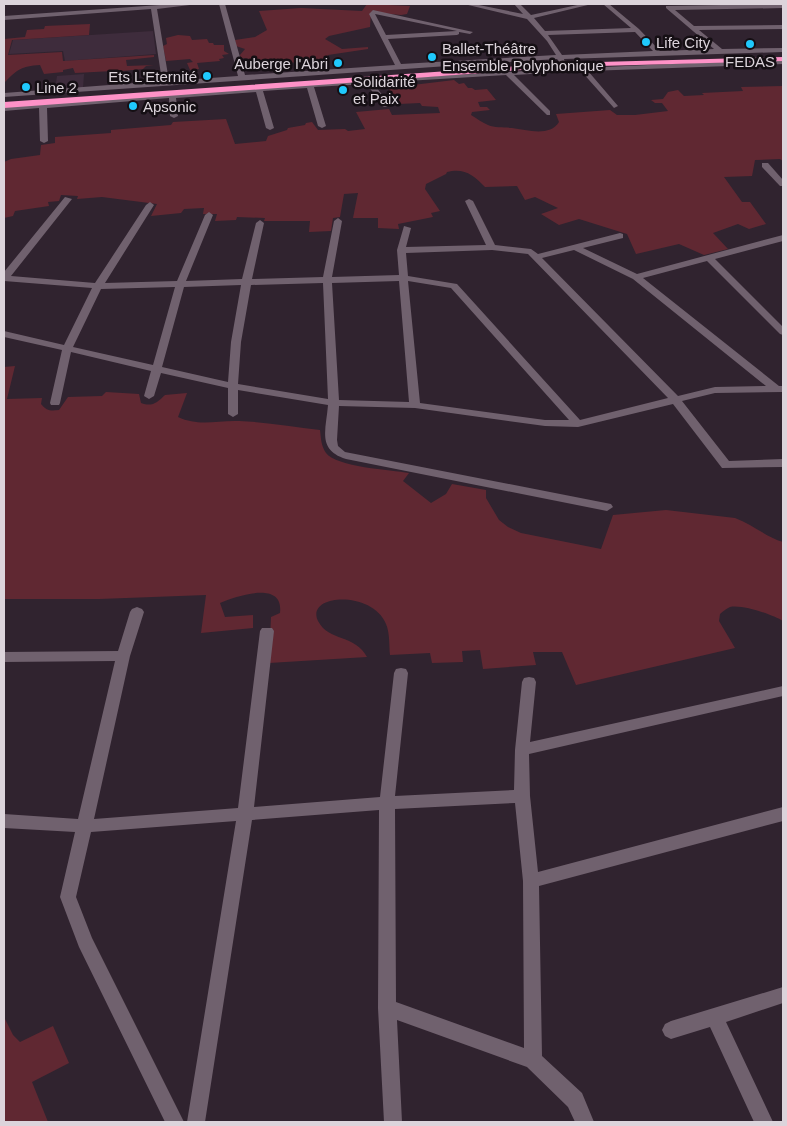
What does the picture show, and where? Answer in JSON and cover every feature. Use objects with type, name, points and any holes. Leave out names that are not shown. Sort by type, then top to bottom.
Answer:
[{"type":"highway","points":[[4,97],[562,63],[783,52]]},
{"type":"highway","points":[[4,105],[562,63],[783,61]]},
{"type":"street","points":[[4,18],[194,4]]},
{"type":"street","points":[[222,4],[242,78]]},
{"type":"street","points":[[467,4],[529,17],[585,4]]},
{"type":"street","points":[[517,4],[543,33],[562,63]]},
{"type":"street","points":[[606,4],[637,30],[659,54]]},
{"type":"street","points":[[667,6],[783,5]]},
{"type":"street","points":[[667,6],[720,51]]},
{"type":"street","points":[[154,7],[166,84]]},
{"type":"street","points":[[384,37],[470,32],[373,12],[372,14],[399,66]]},
{"type":"street","points":[[694,28],[783,27]]},
{"type":"street","points":[[543,33],[637,30]]},
{"type":"street","points":[[4,97],[399,66],[562,63],[659,54],[720,51],[783,52]]},
{"type":"street","points":[[4,109],[508,73],[562,63],[583,69],[783,61]]},
{"type":"street","points":[[583,69],[614,106]]},
{"type":"street","points":[[508,73],[547,114]]},
{"type":"street","points":[[369,82],[386,105]]},
{"type":"street","points":[[310,87],[322,126]]},
{"type":"street","points":[[259,90],[270,128]]},
{"type":"street","points":[[172,96],[174,116]]},
{"type":"street","points":[[43,106],[44,141]]},
{"type":"street","points":[[765,165],[783,184]]},
{"type":"street","points":[[4,278],[68,199]]},
{"type":"street","points":[[469,202],[492,247]]},
{"type":"street","points":[[55,403],[67,348],[98,286],[150,205]]},
{"type":"street","points":[[149,396],[180,285],[209,215]]},
{"type":"street","points":[[338,221],[327,279],[334,403],[331,440],[333,448],[341,454],[607,507]]},
{"type":"street","points":[[233,414],[232,386],[245,283],[260,223]]},
{"type":"street","points":[[407,228],[401,250],[415,405]]},
{"type":"street","points":[[536,256],[620,236]]},
{"type":"street","points":[[636,277],[783,238]]},
{"type":"street","points":[[773,241],[783,250]]},
{"type":"street","points":[[401,250],[492,247],[531,252],[676,400],[726,465],[783,463]]},
{"type":"street","points":[[574,247],[636,277],[780,389]]},
{"type":"street","points":[[709,258],[783,332]]},
{"type":"street","points":[[4,278],[98,286],[404,278],[454,286],[578,424]]},
{"type":"street","points":[[4,334],[232,386],[334,403],[415,405],[545,423],[578,424],[715,390],[780,389]]},
{"type":"street","points":[[137,612],[123,656],[86,826],[68,897],[85,941],[175,1122]]},
{"type":"street","points":[[196,1122],[245,814],[267,632]]},
{"type":"street","points":[[4,657],[123,656]]},
{"type":"street","points":[[393,1122],[387,1008],[387,803],[402,673]]},
{"type":"street","points":[[529,682],[522,750],[522,796],[531,881],[533,1060]]},
{"type":"street","points":[[522,750],[783,691]]},
{"type":"street","points":[[4,821],[86,826],[387,803],[522,796]]},
{"type":"street","points":[[531,881],[783,814]]},
{"type":"street","points":[[670,1030],[783,995]]},
{"type":"street","points":[[387,1008],[533,1060],[575,1100],[585,1122]]},
{"type":"street","points":[[714,1016],[764,1122]]},
{"type":"shaded area","points":[[367,4],[410,6],[407,14],[401,15],[371,12],[370,27],[329,36],[325,39],[342,49],[368,47],[368,49],[328,55],[328,59],[297,63],[270,60],[252,61],[241,58],[240,55],[245,49],[236,46],[235,40],[255,37],[267,30],[259,11],[301,8],[362,11]]},
{"type":"shaded area","points":[[90,24],[89,35],[12,40],[8,55],[62,52],[63,61],[154,55],[154,57],[126,60],[127,66],[154,65],[146,66],[143,69],[122,71],[121,78],[117,79],[113,71],[75,73],[73,68],[63,70],[63,72],[44,74],[40,65],[28,66],[12,75],[4,83],[4,39],[25,37],[27,30],[44,29],[45,26]]},
{"type":"shaded area","points":[[153,31],[156,54],[65,61],[63,51],[9,54],[13,40]]},
{"type":"shaded area","points":[[178,35],[190,36],[192,40],[207,39],[209,43],[214,45],[224,45],[224,51],[229,54],[222,55],[224,58],[219,59],[220,61],[197,63],[199,69],[190,70],[187,63],[193,62],[190,59],[166,61],[163,46],[167,44],[166,38]]},
{"type":"shaded area","points":[[84,74],[83,88],[55,90],[57,76]]},
{"type":"shaded area","points":[[454,80],[459,84],[464,83],[468,88],[475,90],[487,89],[496,100],[478,102],[480,107],[487,107],[490,110],[472,112],[471,115],[494,127],[531,131],[550,130],[555,127],[559,122],[556,114],[610,110],[617,115],[635,115],[668,111],[662,103],[655,103],[651,100],[663,99],[668,92],[678,90],[684,96],[743,91],[741,87],[783,86],[783,161],[780,159],[755,160],[752,176],[724,177],[742,202],[750,202],[766,224],[749,229],[738,224],[713,233],[728,249],[704,255],[679,244],[636,254],[627,234],[579,219],[559,225],[541,214],[558,208],[535,197],[525,200],[517,186],[485,187],[472,176],[459,171],[447,172],[426,184],[425,189],[440,211],[431,213],[433,217],[398,224],[399,229],[378,228],[378,218],[353,218],[358,193],[344,194],[340,217],[333,218],[331,231],[309,232],[310,221],[264,221],[265,218],[237,217],[236,220],[215,221],[217,214],[203,214],[204,208],[184,209],[181,213],[151,216],[157,204],[102,197],[77,199],[78,196],[61,195],[59,201],[48,202],[49,206],[15,211],[13,216],[4,218],[4,162],[11,159],[40,155],[41,145],[55,143],[55,137],[111,133],[111,130],[171,125],[173,122],[226,119],[235,144],[266,141],[268,136],[288,128],[312,122],[318,130],[345,129],[348,131],[365,129],[356,112],[389,109],[392,115],[440,113],[438,107],[422,106],[420,103],[399,104],[388,88]]},
{"type":"shaded area","points":[[15,366],[7,399],[42,398],[41,404],[49,410],[59,410],[68,397],[102,396],[106,392],[139,394],[141,403],[148,405],[157,402],[165,395],[187,393],[178,417],[193,422],[269,423],[320,430],[323,448],[332,458],[352,465],[409,473],[403,481],[431,503],[446,494],[452,484],[486,490],[486,498],[499,520],[521,533],[601,549],[613,515],[666,510],[735,518],[783,542],[783,621],[765,613],[735,606],[730,607],[720,614],[719,621],[735,648],[576,685],[562,652],[533,652],[536,665],[483,669],[480,650],[462,651],[463,662],[432,663],[430,653],[390,655],[389,635],[386,624],[379,613],[368,605],[355,601],[330,601],[321,605],[317,612],[318,621],[323,628],[335,636],[356,645],[367,657],[269,663],[271,617],[280,613],[279,603],[274,596],[267,593],[236,597],[220,603],[225,617],[253,615],[253,628],[201,633],[206,595],[99,599],[4,599],[4,367]]},
{"type":"shaded area","points":[[4,1017],[13,1035],[20,1042],[53,1026],[69,1063],[32,1082],[48,1122],[4,1122]]},
{"type":"place","name":"Life City","points":[[646,42]]},
{"type":"place","name":"FEDAS","points":[[750,44]]},
{"type":"place","name":"Ballet-Théâtre Ensemble Polyphonique","points":[[432,57]]},
{"type":"place","name":"Auberge l'Abri","points":[[338,63]]},
{"type":"place","name":"Ets L'Eternité","points":[[207,76]]},
{"type":"place","name":"Line 2","points":[[26,87]]},
{"type":"place","name":"Solidarité et Paix","points":[[343,90]]},
{"type":"place","name":"Apsonic","points":[[133,106]]}]
